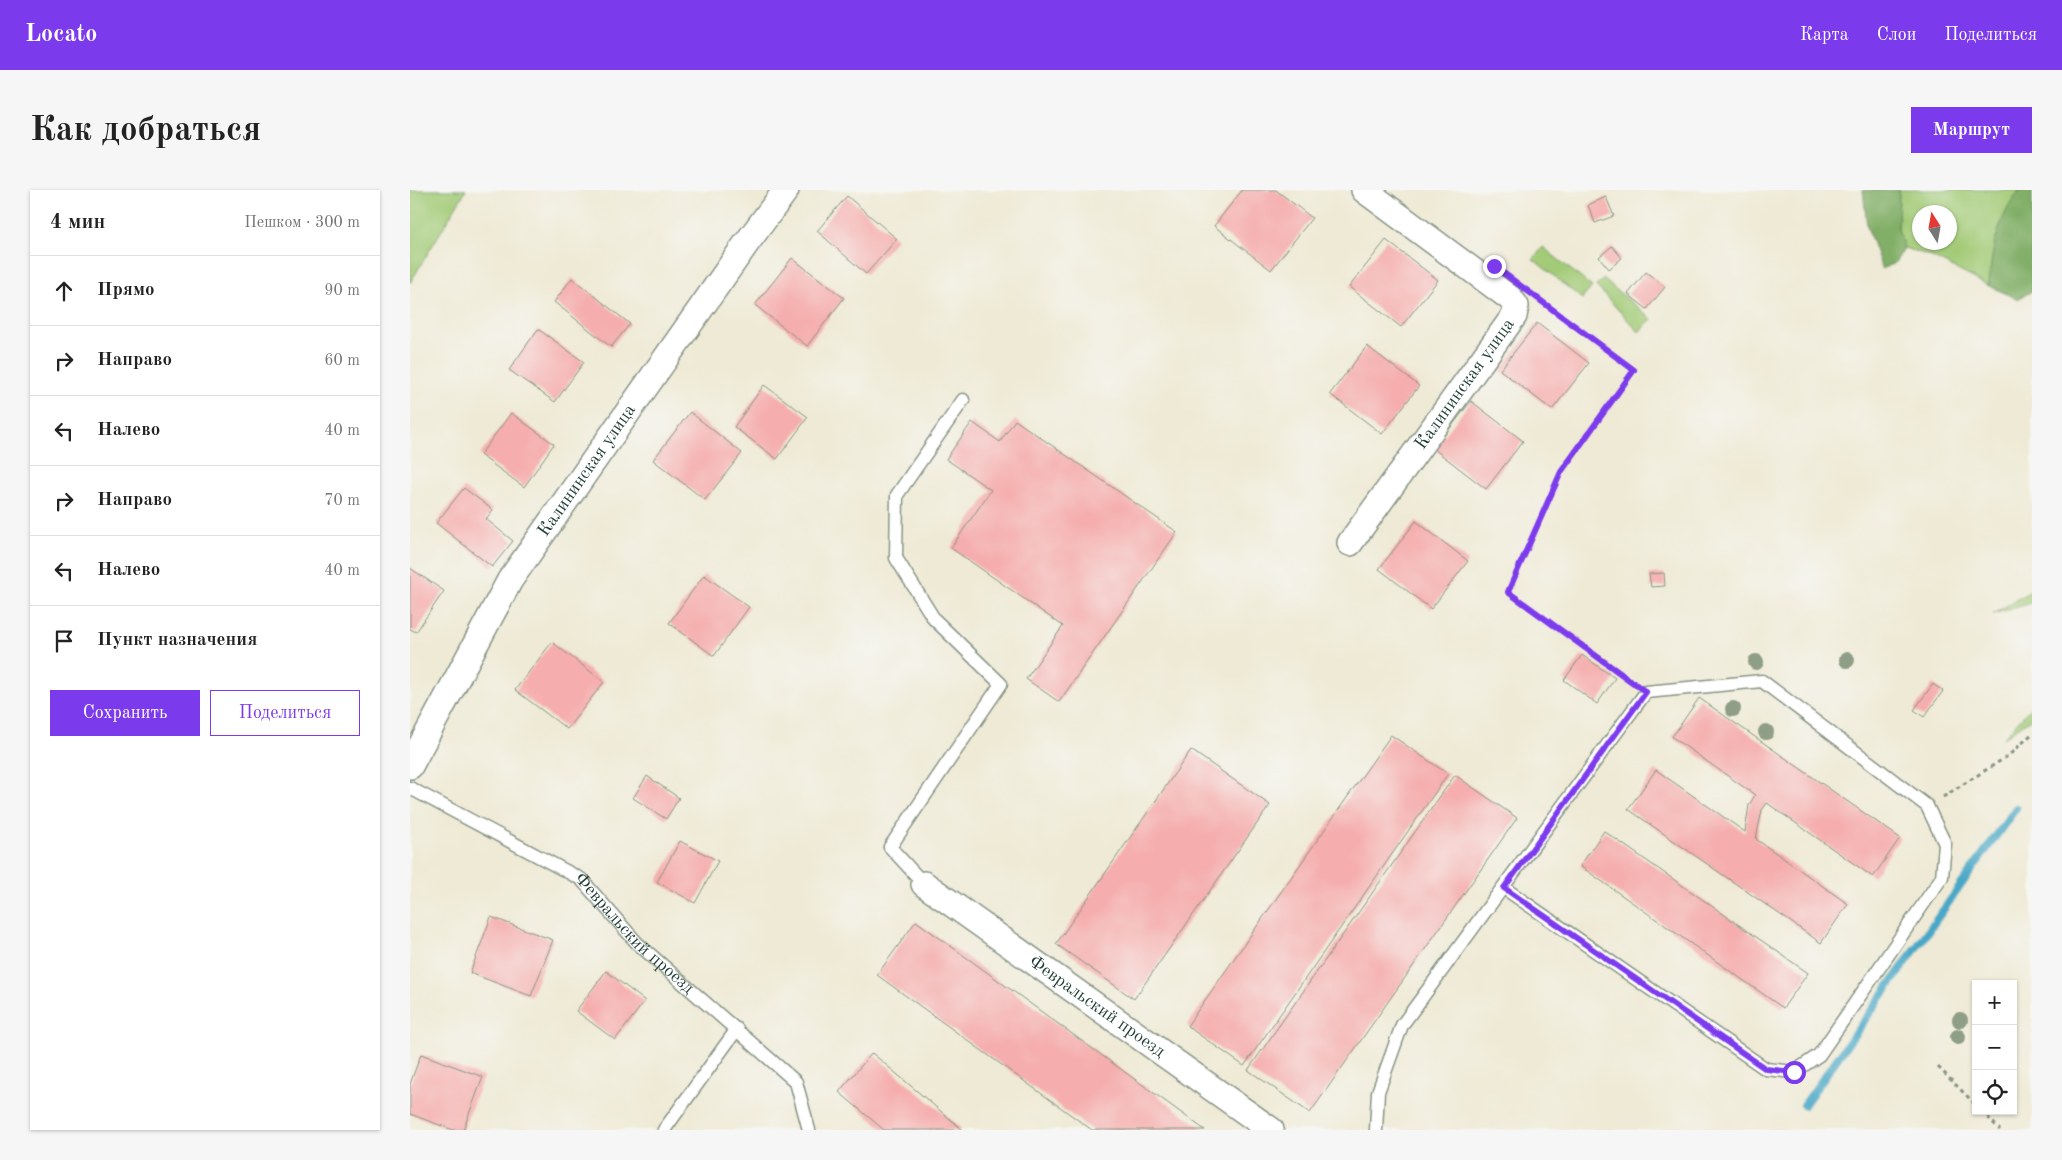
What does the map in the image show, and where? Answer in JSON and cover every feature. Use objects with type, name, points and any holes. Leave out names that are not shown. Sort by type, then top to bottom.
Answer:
[{"type":"street","name":"Калининская улица","points":[[410,766],[510,580],[786,190]]},
{"type":"street","name":"Калининская улица","points":[[1350,543],[1514,316],[1516,306],[1510,298],[1364,190]]},
{"type":"street","name":"Февральский проезд","points":[[924,884],[1271,1130]]},
{"type":"lane","points":[[924,884],[890,847],[1001,684],[934,619],[896,558],[897,494],[964,400]]},
{"type":"lane","points":[[1376,1130],[1378,1092],[1402,1025],[1646,692],[1762,681],[1927,806],[1945,844],[1942,877],[1819,1055],[1794,1072],[1766,1069],[1504,888]]},
{"type":"lane","name":"Февральский проезд","points":[[410,788],[580,879],[637,943],[796,1082],[809,1130]]},
{"type":"lane","points":[[664,1130],[737,1029]]},
{"type":"path","points":[[1532,295],[1634,370],[1561,472],[1508,592],[1646,692]]},
{"type":"path","points":[[1927,806],[2008,756],[2032,734]]},
{"type":"path","points":[[1938,1067],[1972,1101]]},
{"type":"path","points":[[1986,1115],[2000,1130]]},
{"type":"green space","points":[[410,190],[466,190],[410,283]]},
{"type":"green space","points":[[1863,190],[1899,190],[1898,229],[1904,248],[1895,263],[1882,269],[1867,227]]},
{"type":"green space","points":[[1899,190],[2020,190],[2006,212],[1997,235],[1989,286],[1930,256],[1904,248],[1898,229]]},
{"type":"green space","points":[[2020,190],[2032,190],[2032,291],[2018,299],[1989,286],[1997,235],[2006,212]]},
{"type":"green space","points":[[1543,247],[1592,287],[1582,299],[1533,259]]},
{"type":"green space","points":[[1603,279],[1652,319],[1639,332],[1596,286]]},
{"type":"green space","points":[[2032,590],[2032,603],[1993,614]]},
{"type":"green space","points":[[2032,706],[2032,718],[2003,738]]},
{"type":"building","points":[[1242,190],[1276,190],[1312,218],[1271,270],[1214,226]]},
{"type":"building","points":[[847,196],[897,239],[866,274],[817,231]]},
{"type":"building","points":[[1606,197],[1614,216],[1595,223],[1588,205]]},
{"type":"building","points":[[1386,240],[1438,280],[1401,327],[1349,287]]},
{"type":"building","points":[[1612,246],[1622,258],[1609,269],[1599,257]]},
{"type":"building","points":[[792,258],[844,298],[807,346],[755,305]]},
{"type":"building","points":[[1646,272],[1665,287],[1647,309],[1628,294]]},
{"type":"building","points":[[572,278],[630,324],[611,347],[554,302]]},
{"type":"building","points":[[1537,323],[1589,363],[1552,410],[1500,370]]},
{"type":"building","points":[[538,329],[584,362],[555,402],[509,370]]},
{"type":"building","points":[[1367,346],[1419,386],[1382,434],[1330,394]]},
{"type":"building","points":[[764,385],[808,417],[777,459],[734,427]]},
{"type":"building","points":[[1471,401],[1523,441],[1486,489],[1434,449]]},
{"type":"building","points":[[690,412],[742,453],[705,500],[653,460]]},
{"type":"building","points":[[511,413],[554,444],[524,487],[480,455]]},
{"type":"building","points":[[1015,420],[1177,532],[1059,702],[1026,679],[1063,626],[951,548],[991,490],[946,459],[972,422],[1000,442]]},
{"type":"building","points":[[464,488],[493,510],[486,519],[513,541],[492,567],[436,523]]},
{"type":"building","points":[[1416,521],[1468,561],[1431,609],[1379,569]]},
{"type":"building","points":[[410,568],[444,591],[416,632],[410,629]]},
{"type":"building","points":[[1664,573],[1665,586],[1651,587],[1649,574]]},
{"type":"building","points":[[704,575],[749,607],[714,656],[669,623]]},
{"type":"building","points":[[552,642],[604,682],[567,729],[515,690]]},
{"type":"building","points":[[1582,655],[1615,678],[1597,704],[1564,680]]},
{"type":"building","points":[[1933,684],[1943,691],[1924,717],[1914,710]]},
{"type":"building","points":[[1699,698],[1900,838],[1873,877],[1767,803],[1762,810],[1756,839],[1848,904],[1821,943],[1628,809],[1656,770],[1745,832],[1749,805],[1755,795],[1672,737]]},
{"type":"building","points":[[1391,735],[1448,774],[1244,1066],[1187,1026]]},
{"type":"building","points":[[1191,750],[1270,805],[1134,999],[1056,944]]},
{"type":"building","points":[[1455,775],[1517,818],[1310,1113],[1248,1070]]},
{"type":"building","points":[[647,776],[679,798],[666,819],[633,798]]},
{"type":"building","points":[[1604,831],[1808,973],[1783,1008],[1580,866]]},
{"type":"building","points":[[680,841],[718,861],[695,903],[657,882]]},
{"type":"building","points":[[491,917],[553,940],[531,996],[470,973]]},
{"type":"building","points":[[916,921],[1205,1130],[1092,1130],[877,975]]},
{"type":"building","points":[[606,971],[645,1001],[615,1040],[576,1011]]},
{"type":"building","points":[[872,1053],[963,1130],[884,1130],[839,1092]]},
{"type":"building","points":[[421,1054],[483,1077],[463,1130],[453,1130],[410,1114],[410,1084]]},
{"type":"waterway","points":[[1804,1105],[2016,808]]},
{"type":"route","points":[[1494,266],[1634,370],[1561,472],[1508,592],[1646,692],[1504,888],[1766,1069],[1794,1072]]}]
